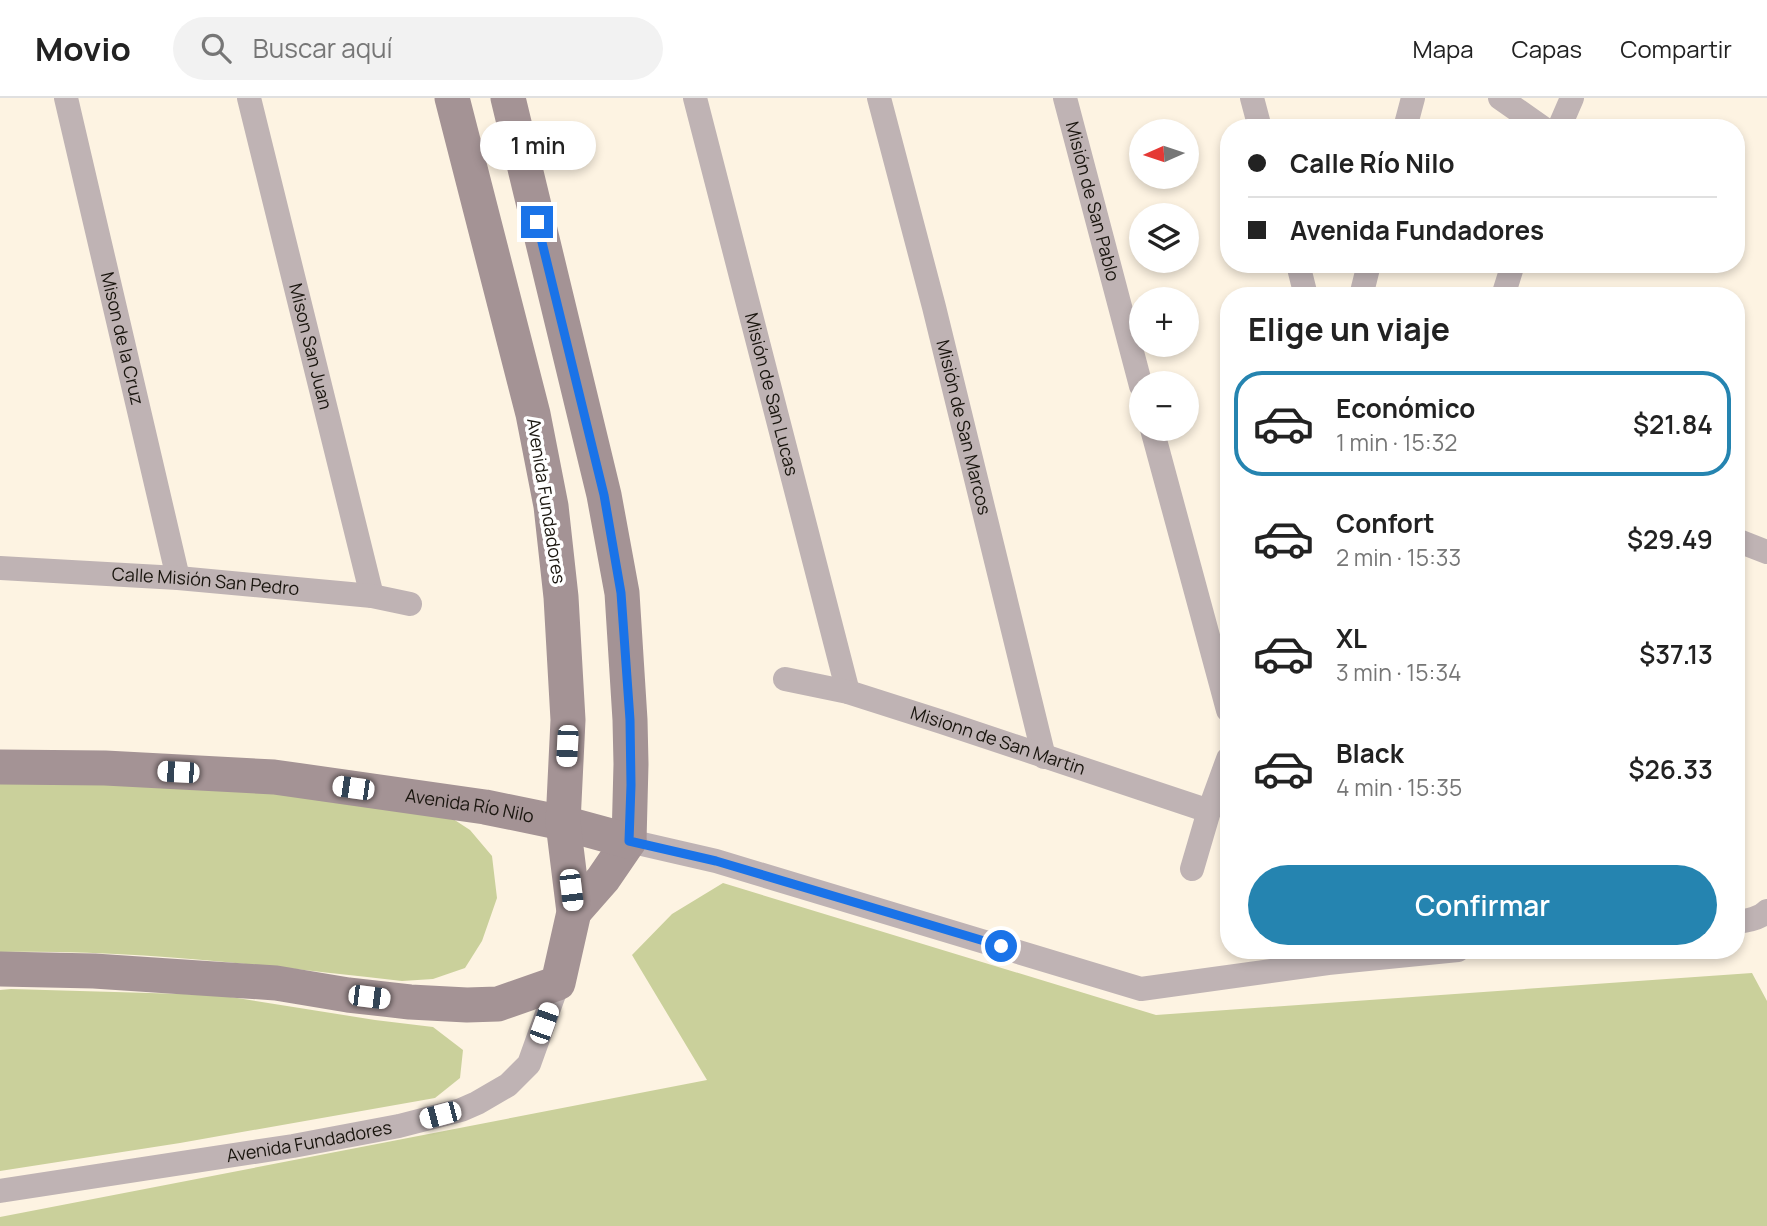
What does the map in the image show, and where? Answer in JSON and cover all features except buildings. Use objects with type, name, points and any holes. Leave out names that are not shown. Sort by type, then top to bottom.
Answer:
[{"type":"street","name":"Mison de la Cruz","points":[[66,98],[178,578]]},
{"type":"street","name":"Mison San Juan","points":[[249,98],[372,596]]},
{"type":"street","name":"Avenida Fundadores","points":[[0,1191],[293,1146],[399,1126],[461,1110],[477,1103],[508,1085],[529,1064],[558,983],[574,912],[563,823],[568,720],[561,597],[551,506],[533,414],[452,98]]},
{"type":"street","points":[[508,98],[604,495],[621,593],[630,731],[629,841],[716,861],[1141,989],[1319,959]]},
{"type":"street","name":"Misión de San Lucas","points":[[695,98],[848,692]]},
{"type":"street","name":"Misión de San Marcos","points":[[879,98],[934,307],[1044,757]]},
{"type":"street","name":"Misión de San Pablo","points":[[1065,98],[1137,371]]},
{"type":"street","points":[[1252,98],[1258,119]]},
{"type":"street","points":[[1407,119],[1413,98]]},
{"type":"street","points":[[1500,98],[1530,119]]},
{"type":"street","points":[[1563,119],[1572,98]]},
{"type":"street","points":[[1155,441],[1220,680]]},
{"type":"street","points":[[1745,543],[1767,552]]},
{"type":"street","name":"Calle Misión San Pedro","points":[[0,568],[178,578],[372,596],[410,604]]},
{"type":"street","name":"Misionn de San Martin","points":[[785,680],[848,692],[1209,811]]},
{"type":"street","name":"Avenida Río Nilo","points":[[0,767],[105,768],[274,777],[485,807],[563,823],[629,841]]},
{"type":"street","points":[[1192,869],[1220,781]]},
{"type":"street","name":"Avenida Fundadores","points":[[574,912],[603,879],[629,841]]},
{"type":"street","points":[[1745,921],[1767,911]]},
{"type":"street","points":[[0,969],[94,971],[276,983],[348,995],[467,1005],[498,1004],[558,983]]},
{"type":"green space","points":[[0,778],[171,783],[447,815],[470,830],[492,856],[497,898],[482,941],[465,968],[433,979],[402,981],[151,956],[0,952]]},
{"type":"green space","points":[[723,883],[1156,1015],[1752,973],[1767,1001],[1767,1226],[0,1226],[0,1217],[707,1080],[632,955],[672,914]]},
{"type":"green space","points":[[0,990],[218,995],[433,1027],[463,1050],[460,1078],[435,1098],[180,1143],[0,1171]]},
{"type":"route","points":[[537,222],[604,495],[621,593],[630,720],[629,841],[716,861],[1001,946]]}]
